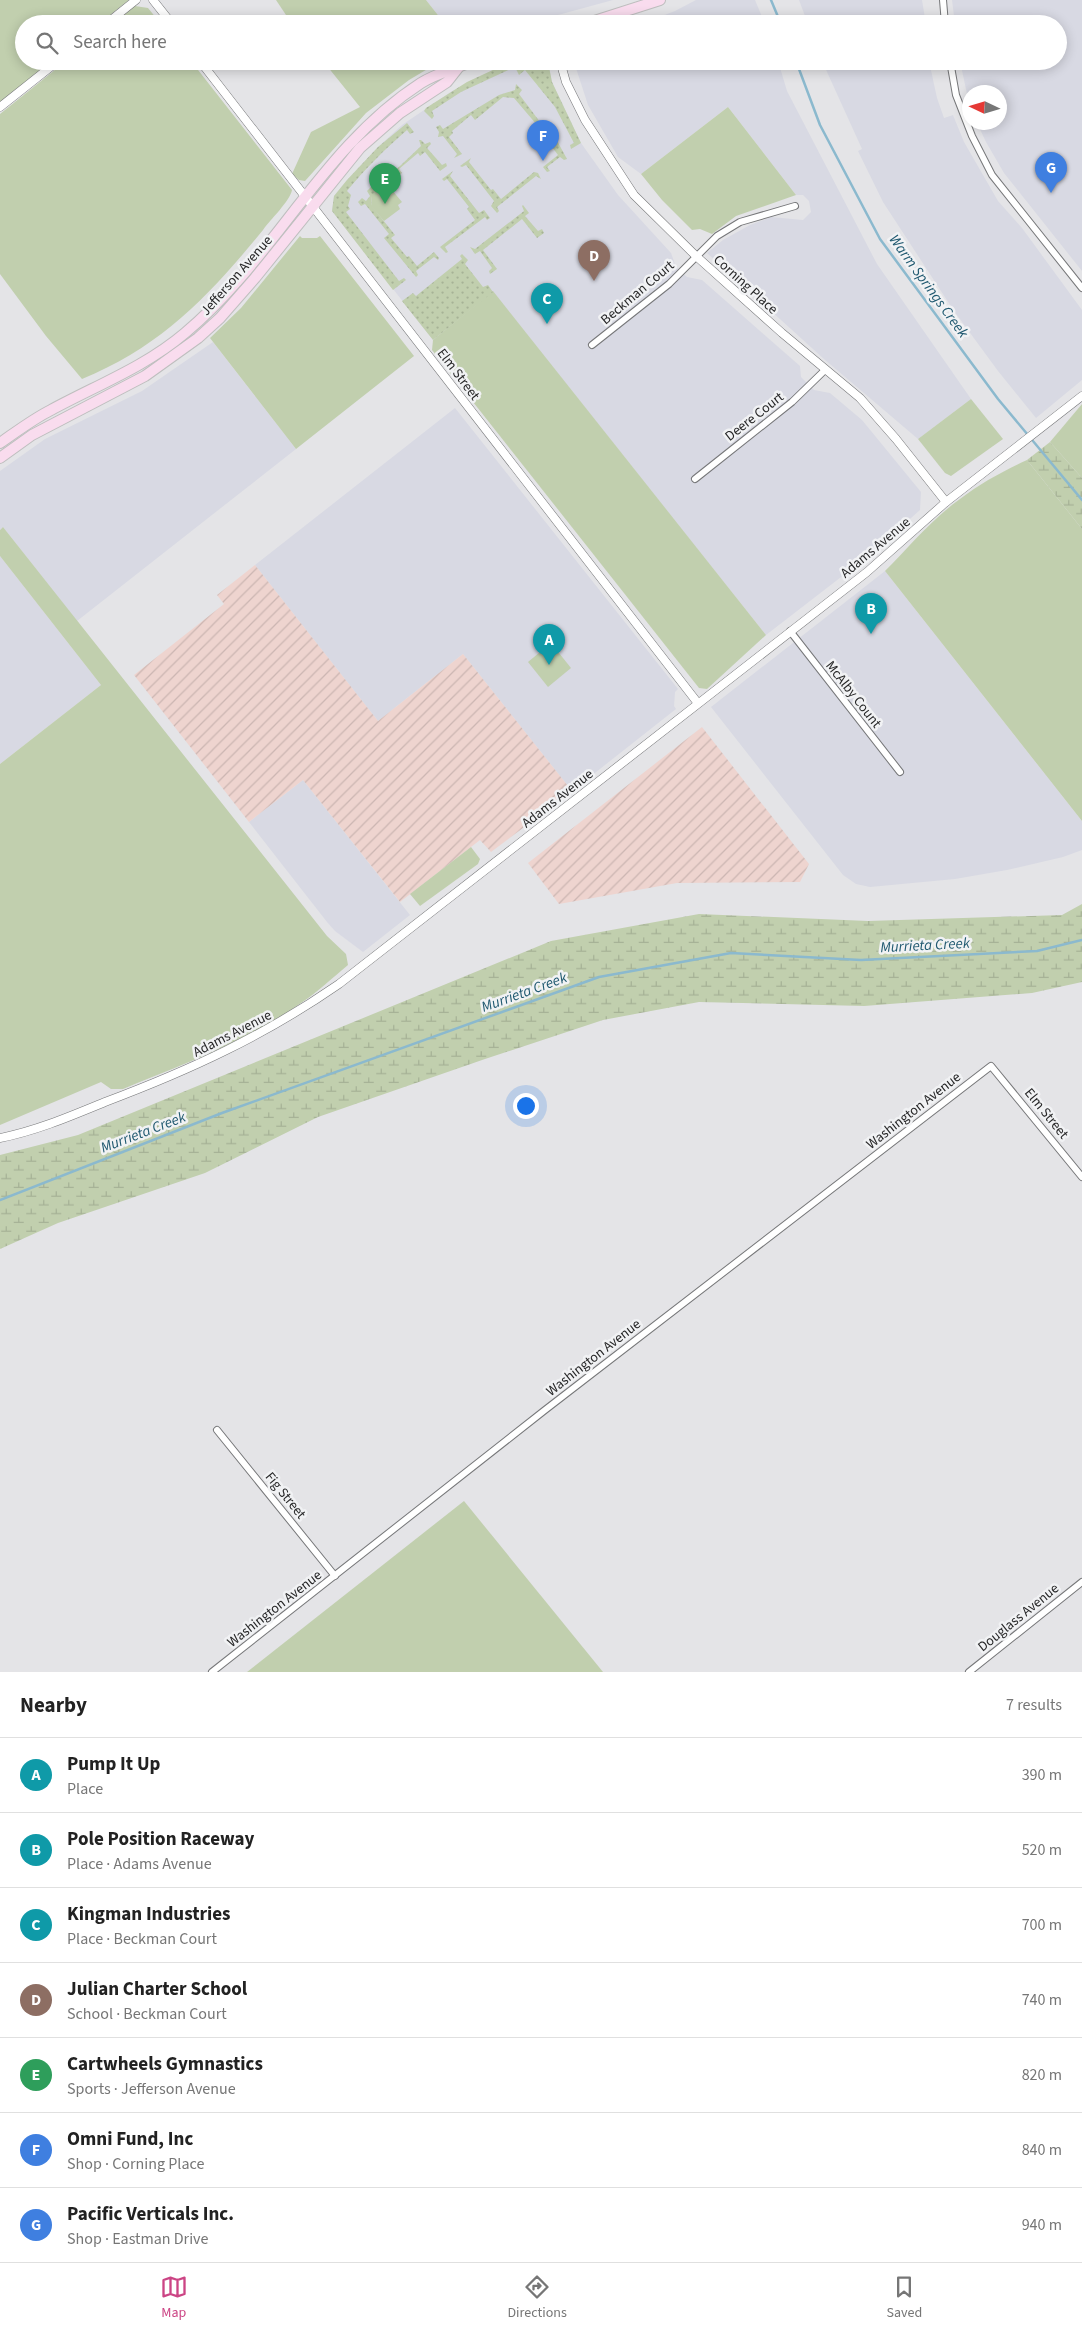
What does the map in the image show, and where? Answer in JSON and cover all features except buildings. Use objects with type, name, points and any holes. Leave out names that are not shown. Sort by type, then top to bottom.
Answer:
[{"type":"main road","points":[[617,15],[660,0]]},
{"type":"main road","name":"Jefferson Avenue","points":[[0,443],[50,410],[132,369],[163,351],[185,334],[208,313],[242,276],[304,196],[362,129],[392,103],[440,72],[449,70]]},
{"type":"main road","name":"Jefferson Avenue","points":[[0,458],[32,434],[145,376],[198,338],[220,318],[255,278],[360,148],[400,113],[447,82],[456,70]]},
{"type":"main road","points":[[145,376],[144,371],[173,349],[185,334]]},
{"type":"street","points":[[117,15],[136,0]]},
{"type":"street","points":[[153,0],[165,15]]},
{"type":"street","points":[[943,0],[944,15]]},
{"type":"street","points":[[0,107],[47,70]]},
{"type":"street","name":"Elm Street","points":[[207,70],[697,702]]},
{"type":"street","name":"Corning Place","points":[[563,70],[566,82],[585,120],[634,195],[696,256],[825,370],[860,398],[896,439],[946,502]]},
{"type":"street","points":[[952,70],[956,95],[972,136],[992,175],[1082,288]]},
{"type":"street","name":"Beckman Court","points":[[592,346],[669,284],[717,236],[740,222],[795,206]]},
{"type":"street","name":"Deere Court","points":[[695,479],[792,402],[825,370]]},
{"type":"street","name":"Adams Avenue","points":[[0,1138],[40,1126],[175,1074],[244,1042],[301,1010],[339,984],[697,702],[871,568],[946,502],[1082,396]]},
{"type":"street","name":"McAlby Count","points":[[790,631],[900,772]]},
{"type":"street","name":"Elm Street","points":[[991,1066],[1082,1178]]},
{"type":"street","name":"Washington Avenue","points":[[212,1672],[545,1410],[991,1066]]},
{"type":"street","name":"Fig Street","points":[[217,1430],[334,1576]]},
{"type":"street","name":"Douglass Avenue","points":[[969,1672],[1082,1582]]},
{"type":"shaded area","points":[[426,0],[613,0],[558,15],[438,15]]},
{"type":"shaded area","points":[[696,0],[755,0],[761,15],[665,15]]},
{"type":"shaded area","points":[[799,0],[922,0],[924,15],[805,15]]},
{"type":"shaded area","points":[[952,0],[1082,0],[1082,271],[1004,173],[980,130],[1007,130],[1007,85],[965,85],[962,70],[1067,70],[1067,15],[954,15]]},
{"type":"shaded area","points":[[494,70],[550,70],[552,82],[581,143],[618,195],[671,253],[676,267],[687,277],[702,280],[800,366],[801,377],[814,390],[830,393],[862,420],[921,492],[920,510],[867,557],[766,635],[493,292],[433,340],[332,211],[334,196],[378,147],[402,125],[452,91]]},
{"type":"shaded area","points":[[577,70],[781,70],[787,91],[877,264],[971,399],[918,439],[824,359],[707,253],[723,240],[750,225],[771,217],[803,220],[811,212],[809,201],[803,195],[796,195],[728,107],[641,174],[618,157],[588,105]]},
{"type":"shaded area","points":[[826,70],[931,70],[937,98],[944,118],[953,115],[964,142],[998,201],[1022,228],[1082,310],[1082,380],[1036,418],[998,371],[954,311],[883,202],[858,151],[862,149]]},
{"type":"shaded area","points":[[213,342],[296,449],[77,621],[3,527],[0,530],[0,471],[45,439],[142,391]]},
{"type":"shaded area","points":[[455,408],[678,689],[675,692],[674,706],[676,709],[572,791],[463,654],[378,721],[255,565]]},
{"type":"shaded area","points":[[0,556],[101,685],[0,764]]},
{"type":"shaded area","points":[[255,565],[378,721],[463,654],[572,791],[491,852],[480,840],[400,902],[303,780],[249,822],[134,675],[224,604],[217,595]]},
{"type":"shaded area","points":[[885,571],[1082,821],[1082,850],[1063,857],[1007,870],[955,879],[870,887],[856,884],[843,875],[711,707]]},
{"type":"shaded area","points":[[702,727],[809,864],[800,882],[677,883],[559,904],[528,863]]},
{"type":"shaded area","points":[[303,780],[410,915],[363,952],[335,931],[327,922],[249,822]]},
{"type":"green space","points":[[0,0],[129,0],[110,15],[15,15],[15,70],[41,70],[0,102]]},
{"type":"green space","points":[[276,0],[426,0],[438,15],[286,15]]},
{"type":"green space","points":[[135,6],[148,8],[154,15],[124,15]]},
{"type":"green space","points":[[55,70],[198,70],[292,190],[284,205],[243,254],[182,317],[136,351],[111,366],[82,379],[46,336],[0,274],[0,114]]},
{"type":"green space","points":[[330,70],[426,70],[409,80],[366,113],[305,181],[299,180],[292,174],[311,132],[360,107]]},
{"type":"green space","points":[[493,70],[509,70],[461,92],[432,111],[434,116],[432,119],[424,111],[426,108],[467,82]]},
{"type":"green space","points":[[516,70],[525,70],[519,75]]},
{"type":"green space","points":[[525,70],[550,70],[552,82],[581,143],[571,149],[570,145],[574,143],[555,107]]},
{"type":"green space","points":[[516,84],[522,90],[519,94],[543,126],[549,126],[567,159],[564,160],[560,157],[547,167],[550,171],[547,172],[543,167],[558,155],[552,147],[554,145],[514,98],[503,97],[475,120],[471,115],[452,131],[453,133],[449,137],[462,154],[454,158],[457,154],[443,136],[438,137],[439,132],[436,127],[440,125],[443,129],[499,95],[515,90]]},
{"type":"green space","points":[[728,107],[796,195],[736,216],[712,234],[700,229],[692,230],[662,200],[641,174]]},
{"type":"green space","points":[[407,123],[414,132],[410,134],[407,130],[399,137],[368,167],[347,191],[351,195],[348,206],[350,209],[346,212],[399,281],[404,278],[406,280],[393,290],[332,211],[334,196],[347,180],[378,147]]},
{"type":"green space","points":[[419,140],[425,144],[430,142],[431,144],[427,148],[442,165],[446,163],[447,166],[440,171],[425,152],[420,156],[418,153],[399,169],[402,173],[372,196],[371,205],[395,235],[391,238],[417,266],[434,252],[439,258],[438,260],[434,257],[416,271],[418,275],[416,277],[384,238],[389,234],[365,204],[361,206],[358,202],[362,198],[366,201],[370,196],[367,191],[375,183],[380,185],[421,146]]},
{"type":"green space","points":[[471,158],[469,162],[491,190],[493,189],[501,199],[534,172],[538,173],[541,179],[536,176],[497,207],[499,211],[497,213],[491,206],[494,201],[466,165],[460,166]]},
{"type":"green space","points":[[453,171],[450,176],[479,213],[484,210],[490,218],[487,220],[485,217],[445,247],[448,252],[446,253],[440,247],[475,220],[467,209],[469,207],[447,179],[444,181],[442,179]]},
{"type":"green space","points":[[387,184],[402,202],[398,205],[400,209],[384,221],[371,206],[372,196]]},
{"type":"green space","points":[[523,205],[529,213],[525,216],[538,231],[542,229],[544,233],[537,238],[522,219],[483,250],[497,269],[490,274],[489,271],[492,268],[480,251],[475,254],[470,247],[475,249],[524,211]]},
{"type":"green space","points":[[300,236],[302,238],[317,238],[320,236],[414,356],[296,449],[210,338],[241,308]]},
{"type":"green space","points":[[462,254],[468,260],[465,264],[483,287],[488,285],[493,292],[433,340],[402,301],[413,293],[416,296],[462,259],[460,256]]},
{"type":"green space","points":[[493,291],[766,635],[707,689],[699,688],[432,350],[433,340]]},
{"type":"green space","points":[[971,399],[1003,439],[951,476],[945,473],[918,439]]},
{"type":"green space","points":[[1082,404],[1082,478],[1050,442]]},
{"type":"green space","points":[[1050,442],[1082,478],[1082,529],[1027,460]]},
{"type":"green space","points":[[1027,460],[1082,529],[1082,821],[885,571],[930,524],[950,507],[984,483]]},
{"type":"green space","points":[[3,527],[327,936],[346,954],[348,965],[313,994],[280,1017],[215,1051],[123,1089],[111,1089],[101,1082],[0,1125],[0,764],[101,685],[0,556],[0,530]]},
{"type":"green space","points":[[551,643],[571,668],[548,687],[528,662]]},
{"type":"green space","points":[[471,847],[480,859],[478,864],[420,906],[410,894]]},
{"type":"green space","points":[[1082,904],[1082,982],[1032,993],[864,1006],[699,1002],[603,1020],[318,1117],[205,1173],[58,1223],[0,1249],[0,1155],[78,1135],[551,941],[699,914],[868,921],[1062,915]]},
{"type":"green space","points":[[464,1501],[603,1672],[247,1672]]},
{"type":"waterway","name":"Warm Springs Creek","points":[[771,0],[777,15]]},
{"type":"waterway","name":"Warm Springs Creek","points":[[799,70],[820,125],[880,239],[998,399],[1082,500]]},
{"type":"waterway","name":"Murrieta Creek","points":[[0,1200],[222,1113],[599,977],[731,953],[861,960],[1037,951],[1082,940]]},
{"type":"place","name":"Omni Fund, Inc","points":[[543,161]]},
{"type":"place","name":"Pacific Verticals Inc.","points":[[1051,193]]},
{"type":"place","name":"Cartwheels Gymnastics","points":[[385,204]]},
{"type":"place","name":"Julian Charter School","points":[[594,281]]},
{"type":"place","name":"Kingman Industries","points":[[547,324]]},
{"type":"place","name":"Pole Position Raceway","points":[[871,634]]},
{"type":"place","name":"Pump It Up","points":[[549,665]]}]
